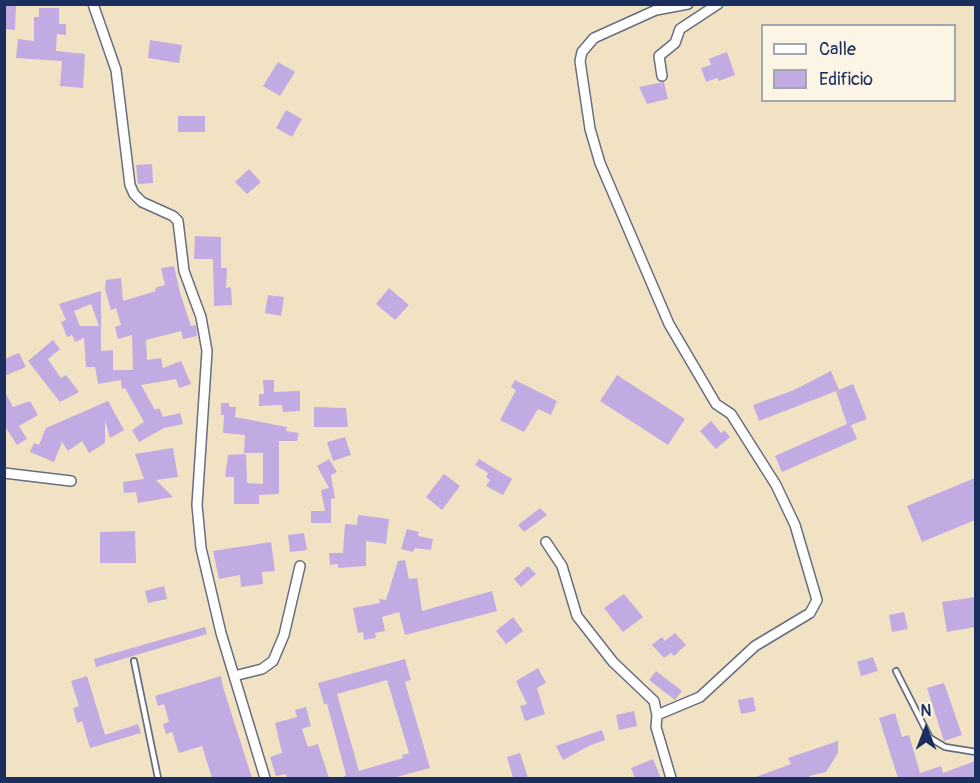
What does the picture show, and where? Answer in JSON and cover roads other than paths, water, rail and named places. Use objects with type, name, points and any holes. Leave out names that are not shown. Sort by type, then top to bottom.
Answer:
[{"type":"street","points":[[93,4],[116,70],[130,184],[134,194],[142,202],[173,216],[178,221],[184,271],[201,317],[207,351],[198,516],[207,578],[264,778]]},
{"type":"street","points":[[657,715],[700,697],[755,646],[810,613],[817,600],[817,593],[795,525],[776,485],[731,414],[716,404],[669,324],[600,164],[590,129],[580,61],[582,52],[594,38],[604,33],[656,10],[688,4]]},
{"type":"street","points":[[662,76],[659,56],[675,43],[680,29],[718,4]]},
{"type":"street","points":[[4,473],[71,481]]},
{"type":"street","points":[[546,542],[562,566],[577,616],[613,662],[654,700],[657,715],[656,728],[671,778]]},
{"type":"street","points":[[234,676],[262,669],[273,661],[285,635],[300,566]]},
{"type":"lane","points":[[134,661],[158,778]]},
{"type":"lane","points":[[896,671],[930,738],[945,747],[975,752]]}]
